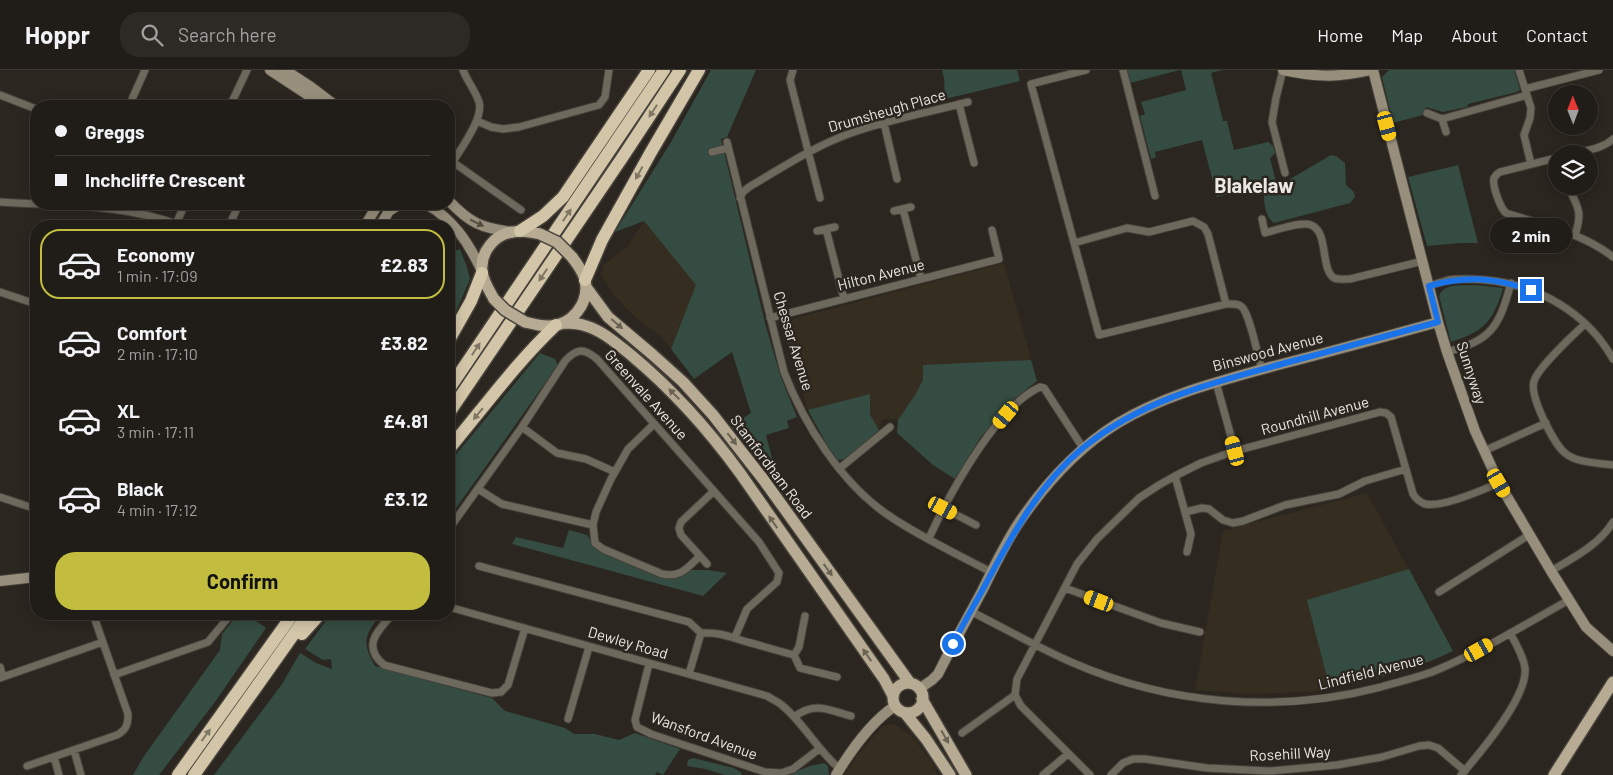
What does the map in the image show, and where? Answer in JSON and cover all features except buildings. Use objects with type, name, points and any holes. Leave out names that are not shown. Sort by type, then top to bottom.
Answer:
[{"type":"highway","points":[[516,232],[544,216],[563,197],[649,70]]},
{"type":"highway","points":[[455,380],[664,70]]},
{"type":"highway","points":[[455,404],[680,70]]},
{"type":"highway","points":[[585,284],[602,240],[699,70]]},
{"type":"highway","points":[[455,329],[471,301],[482,271]]},
{"type":"highway","points":[[455,442],[520,362],[539,341],[560,324]]},
{"type":"highway","points":[[265,654],[282,620]]},
{"type":"highway","points":[[178,775],[289,620]]},
{"type":"highway","points":[[194,775],[304,620]]},
{"type":"highway","points":[[273,665],[314,620]]},
{"type":"main road","points":[[516,232],[540,234],[557,242],[572,257],[582,272],[585,284],[585,295],[579,310],[574,316],[560,324],[548,326],[525,322],[505,310],[494,299],[486,286],[482,271],[484,255],[491,244],[504,234],[516,232]]},
{"type":"main road","name":"Stamfordham Road","points":[[585,284],[608,317],[683,382],[713,415],[917,690],[966,775]]},
{"type":"main road","name":"Stamfordham Road","points":[[560,324],[585,325],[602,333],[650,371],[691,411],[722,449],[884,679],[894,701]]},
{"type":"main road","points":[[1554,775],[1613,682]]},
{"type":"main road","points":[[905,713],[917,710],[921,703],[917,690],[900,685],[896,689],[894,701],[922,734],[950,775]]},
{"type":"street","points":[[132,100],[145,70]]},
{"type":"street","points":[[233,100],[247,70]]},
{"type":"street","points":[[270,70],[298,78],[317,100]]},
{"type":"street","points":[[285,70],[328,100]]},
{"type":"street","points":[[455,154],[477,121],[480,110],[479,101],[463,70]]},
{"type":"street","points":[[477,121],[491,127],[503,129],[519,127],[599,105],[605,97],[609,70]]},
{"type":"street","points":[[793,70],[790,80],[820,198]]},
{"type":"street","points":[[1086,70],[1031,84],[1099,336],[1226,304],[1235,304],[1242,307],[1248,316],[1262,370]]},
{"type":"street","points":[[1123,70],[1155,196]]},
{"type":"street","points":[[1285,173],[1272,122],[1274,105],[1283,70],[1312,76],[1328,76],[1351,75],[1372,70]]},
{"type":"street","name":"Sunnyway","points":[[1372,70],[1438,322],[1475,431],[1499,483],[1569,600],[1586,627],[1613,652]]},
{"type":"street","points":[[1519,70],[1531,113],[1524,135],[1530,164]]},
{"type":"street","points":[[1426,113],[1442,119],[1583,72],[1599,70]]},
{"type":"street","points":[[0,95],[30,107]]},
{"type":"street","name":"Drumsheugh Place","points":[[740,198],[749,187],[808,152],[853,132],[968,102]]},
{"type":"street","points":[[959,104],[974,163]]},
{"type":"street","points":[[1442,119],[1446,132]]},
{"type":"street","points":[[884,123],[897,179]]},
{"type":"street","points":[[1598,148],[1613,141]]},
{"type":"street","name":"Chessar Avenue","points":[[712,152],[727,145],[784,372],[791,391],[808,424],[829,455],[852,483],[886,514],[991,572]]},
{"type":"street","points":[[1548,161],[1500,172],[1496,175],[1494,185],[1501,208],[1506,213],[1575,235],[1595,244],[1613,257]]},
{"type":"street","points":[[455,164],[522,210]]},
{"type":"street","points":[[1572,195],[1580,212],[1580,220],[1575,235]]},
{"type":"street","points":[[0,202],[30,203]]},
{"type":"street","points":[[455,207],[463,215],[481,226],[516,232]]},
{"type":"street","points":[[894,211],[907,208],[921,279]]},
{"type":"street","points":[[129,210],[162,220]]},
{"type":"street","points":[[436,210],[448,220]]},
{"type":"street","points":[[1262,219],[1265,232],[1302,224],[1311,225],[1319,231],[1329,271],[1333,277],[1339,280],[1423,261]]},
{"type":"street","points":[[1073,240],[1127,228],[1150,232],[1193,221],[1204,227],[1208,234],[1226,304]]},
{"type":"street","points":[[816,231],[835,227]]},
{"type":"street","points":[[455,228],[464,237],[482,271]]},
{"type":"street","points":[[826,229],[844,298]]},
{"type":"street","name":"Hilton Avenue","points":[[770,318],[999,259],[992,230]]},
{"type":"street","points":[[1429,286],[1449,280],[1473,279],[1511,283],[1550,298],[1570,310],[1595,333],[1613,359]]},
{"type":"street","points":[[1447,352],[1467,347],[1493,329],[1501,313],[1511,283]]},
{"type":"street","points":[[0,292],[30,302]]},
{"type":"street","name":"Binswood Avenue","points":[[917,690],[933,680],[938,674],[991,572],[1020,522],[1047,486],[1084,448],[1117,423],[1174,396],[1216,382],[1438,322]]},
{"type":"street","points":[[1584,324],[1540,371],[1534,380],[1532,389],[1536,403],[1546,423],[1557,444],[1565,454],[1575,459],[1613,465]]},
{"type":"street","name":"Greenvale Avenue","points":[[455,521],[522,427],[565,361],[571,354],[583,350],[588,352],[597,359],[759,542],[779,573],[777,582],[747,609],[735,637]]},
{"type":"street","points":[[1216,382],[1235,451]]},
{"type":"street","points":[[929,538],[943,508],[988,437],[1024,397],[1040,387],[1044,388],[1084,448]]},
{"type":"street","name":"Roundhill Avenue","points":[[1015,695],[1017,678],[1078,564],[1097,539],[1139,498],[1158,485],[1201,463],[1235,451],[1380,412],[1386,413],[1391,417],[1412,494],[1418,500],[1427,504],[1447,503],[1499,483]]},
{"type":"street","points":[[1484,451],[1546,423]]},
{"type":"street","points":[[654,424],[628,449],[615,472],[596,512],[593,525],[595,543],[603,549],[670,576],[680,574],[700,556]]},
{"type":"street","points":[[522,427],[557,453],[586,460],[615,472]]},
{"type":"street","points":[[840,468],[890,427]]},
{"type":"street","points":[[1185,512],[1202,508],[1209,509],[1223,520],[1232,523],[1243,521],[1285,505],[1339,494],[1364,481],[1406,469]]},
{"type":"street","points":[[1175,476],[1191,534],[1187,552]]},
{"type":"street","points":[[478,489],[502,504],[593,525]]},
{"type":"street","points":[[707,564],[681,535],[679,528],[681,522],[714,491]]},
{"type":"street","points":[[0,497],[30,507]]},
{"type":"street","points":[[943,508],[976,525]]},
{"type":"street","points":[[1551,571],[1600,539],[1613,522]]},
{"type":"street","points":[[1439,592],[1529,535]]},
{"type":"street","points":[[479,566],[689,622],[701,633],[714,632],[794,655],[800,668],[837,677]]},
{"type":"street","points":[[0,581],[30,578]]},
{"type":"street","points":[[1065,588],[1160,623],[1200,632]]},
{"type":"street","name":"Lindfield Avenue","points":[[970,611],[1072,663],[1144,687],[1181,696],[1212,700],[1274,703],[1349,695],[1415,678],[1467,656],[1569,600]]},
{"type":"street","name":"Dewley Road","points":[[455,609],[767,696],[783,706],[794,717],[838,772]]},
{"type":"street","points":[[794,655],[799,647],[805,616]]},
{"type":"street","points":[[28,766],[117,735],[124,731],[128,723],[128,714],[95,620]]},
{"type":"street","points":[[114,674],[208,642],[226,620]]},
{"type":"street","points":[[388,620],[379,630],[372,644],[373,652],[377,659],[384,665],[492,693],[501,692],[508,685],[524,628]]},
{"type":"street","points":[[689,674],[701,633]]},
{"type":"street","points":[[1463,773],[1502,721],[1519,694],[1524,682],[1525,668],[1520,650],[1510,633]]},
{"type":"street","points":[[0,667],[2,677],[104,642]]},
{"type":"street","points":[[568,720],[589,647]]},
{"type":"street","name":"Wansford Avenue","points":[[650,664],[635,720],[637,727],[650,734],[765,772],[781,773],[793,769],[819,749]]},
{"type":"street","points":[[962,733],[1015,695],[1021,706],[1090,775]]},
{"type":"street","points":[[838,772],[894,701]]},
{"type":"street","points":[[794,717],[810,708],[818,707],[852,716]]},
{"type":"street","name":"Rosehill Way","points":[[1111,775],[1123,763],[1134,759],[1207,768],[1269,771],[1336,765],[1382,757],[1419,746],[1429,745],[1438,748],[1463,773]]},
{"type":"street","points":[[74,750],[81,775]]},
{"type":"street","points":[[1043,775],[1068,754]]},
{"type":"street","points":[[54,757],[59,775]]},
{"type":"shaded area","points":[[644,221],[697,285],[671,349],[661,336],[634,316],[614,295],[601,275],[603,265],[628,246]]},
{"type":"shaded area","points":[[1004,263],[1037,381],[1015,398],[980,438],[955,479],[933,465],[897,433],[898,420],[888,418],[881,421],[879,430],[846,459],[838,460],[827,445],[808,410],[781,322]]},
{"type":"shaded area","points":[[1367,493],[1453,651],[1430,662],[1391,675],[1312,692],[1246,694],[1195,690],[1223,531]]},
{"type":"shaded area","points":[[894,724],[911,735],[930,760],[938,775],[844,775],[859,753],[883,726]]},
{"type":"green space","points":[[711,70],[756,70],[727,137],[721,139],[765,323],[780,375],[797,417],[787,421],[789,428],[766,435],[778,481],[731,426],[751,413],[732,352],[694,379],[671,349],[696,285],[644,221],[615,232],[671,142]]},
{"type":"green space","points":[[942,70],[1017,70],[1020,81],[945,99]]},
{"type":"green space","points":[[1127,70],[1180,70],[1130,83]]},
{"type":"green space","points":[[1181,70],[1222,70],[1211,73],[1223,121],[1227,121],[1234,150],[1268,142],[1273,146],[1275,153],[1270,158],[1276,182],[1217,197],[1202,140],[1155,152],[1156,157],[1151,159],[1140,116],[1145,114],[1141,102],[1186,90]]},
{"type":"green space","points":[[1389,70],[1514,70],[1520,90],[1468,104],[1467,107],[1443,112],[1426,107],[1423,115],[1393,123],[1382,77]]},
{"type":"green space","points":[[1331,155],[1336,156],[1345,163],[1346,185],[1354,192],[1355,197],[1350,203],[1274,223],[1266,211],[1264,196]]},
{"type":"green space","points":[[1458,165],[1478,243],[1427,246],[1408,177]]},
{"type":"green space","points":[[460,249],[470,279],[455,314],[455,251]]},
{"type":"green space","points":[[1475,285],[1503,288],[1496,309],[1480,329],[1451,342],[1439,296],[1441,292],[1449,287]]},
{"type":"green space","points":[[540,353],[555,359],[558,365],[455,510],[455,456]]},
{"type":"green space","points":[[1031,360],[1037,381],[1015,398],[980,438],[955,479],[933,465],[897,433],[898,420],[923,380],[923,365]]},
{"type":"green space","points":[[870,394],[870,415],[879,430],[846,459],[838,460],[827,445],[808,410]]},
{"type":"green space","points":[[569,530],[587,535],[599,551],[665,579],[680,577],[691,570],[727,573],[703,596],[512,544],[516,537],[563,548]]},
{"type":"green space","points":[[1409,569],[1453,651],[1408,669],[1330,689],[1307,600]]},
{"type":"green space","points":[[233,620],[255,620],[266,628],[215,702],[159,775],[133,775],[144,756],[220,650],[222,634]]},
{"type":"green space","points":[[327,620],[376,620],[368,633],[367,639],[368,650],[375,666],[492,698],[505,711],[565,728],[574,734],[595,734],[619,740],[635,733],[680,749],[663,775],[657,772],[655,775],[214,775],[282,684],[300,653],[316,663],[332,669],[331,659],[323,660],[305,649]]},
{"type":"green space","points":[[693,758],[734,768],[742,773],[741,775],[725,775],[687,766],[688,760]]},
{"type":"green space","points":[[824,763],[828,766],[829,775],[787,775],[810,766]]},
{"type":"district","name":"Blakelaw","points":[[1254,186]]},
{"type":"route","points":[[953,644],[1006,543],[1020,522],[1047,486],[1065,466],[1084,448],[1117,423],[1174,396],[1216,382],[1438,322],[1429,286],[1449,280],[1473,279],[1511,283],[1531,290]]}]
